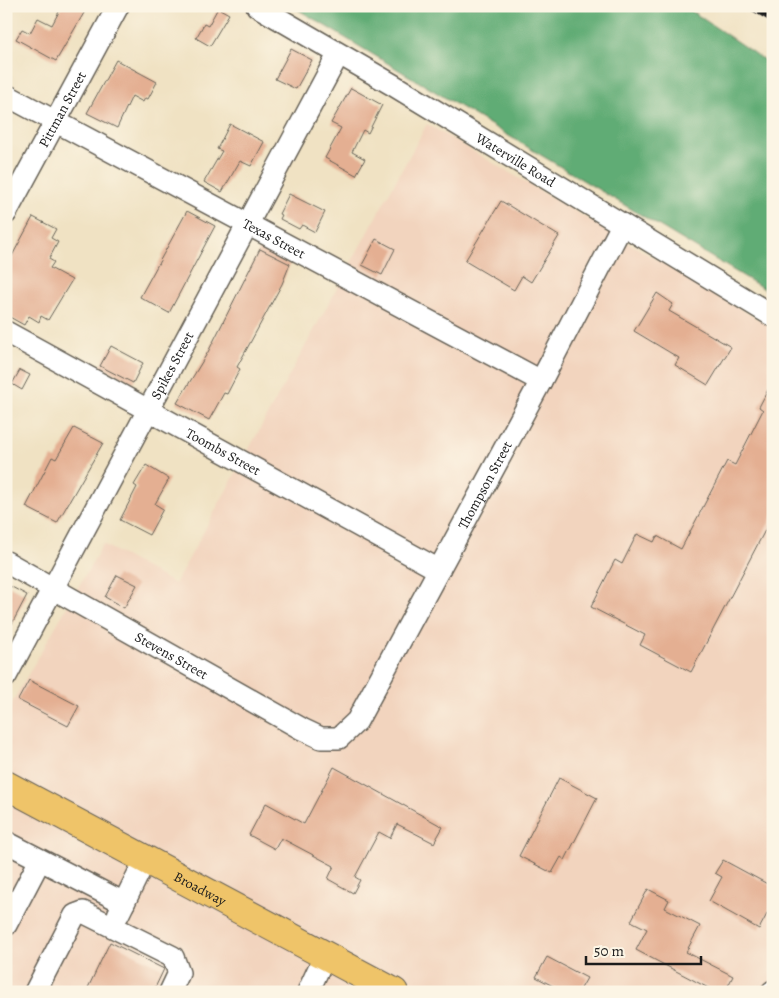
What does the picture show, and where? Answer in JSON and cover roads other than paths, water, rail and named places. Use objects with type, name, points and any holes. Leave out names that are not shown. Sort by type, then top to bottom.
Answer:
[{"type":"main road","name":"Broadway","points":[[6,785],[394,992]]},
{"type":"street","name":"Pittman Street","points":[[6,212],[118,6]]},
{"type":"street","name":"Waterville Road","points":[[257,6],[338,55],[394,85],[773,316]]},
{"type":"street","name":"Spikes Street","points":[[6,676],[338,55]]},
{"type":"street","name":"Texas Street","points":[[6,95],[541,381]]},
{"type":"street","name":"Thompson Street","points":[[339,738],[357,721],[541,381],[622,225]]},
{"type":"street","name":"Toombs Street","points":[[6,332],[438,570]]},
{"type":"street","name":"Stevens Street","points":[[6,562],[302,729],[321,738],[339,738]]},
{"type":"street","points":[[6,842],[124,903]]},
{"type":"street","points":[[6,925],[40,860]]},
{"type":"street","points":[[112,926],[146,860]]},
{"type":"street","points":[[35,992],[75,915],[83,912],[173,957],[179,973],[170,992]]},
{"type":"street","points":[[308,992],[325,955]]},
{"type":"railway","points":[[749,6],[773,20]]}]
